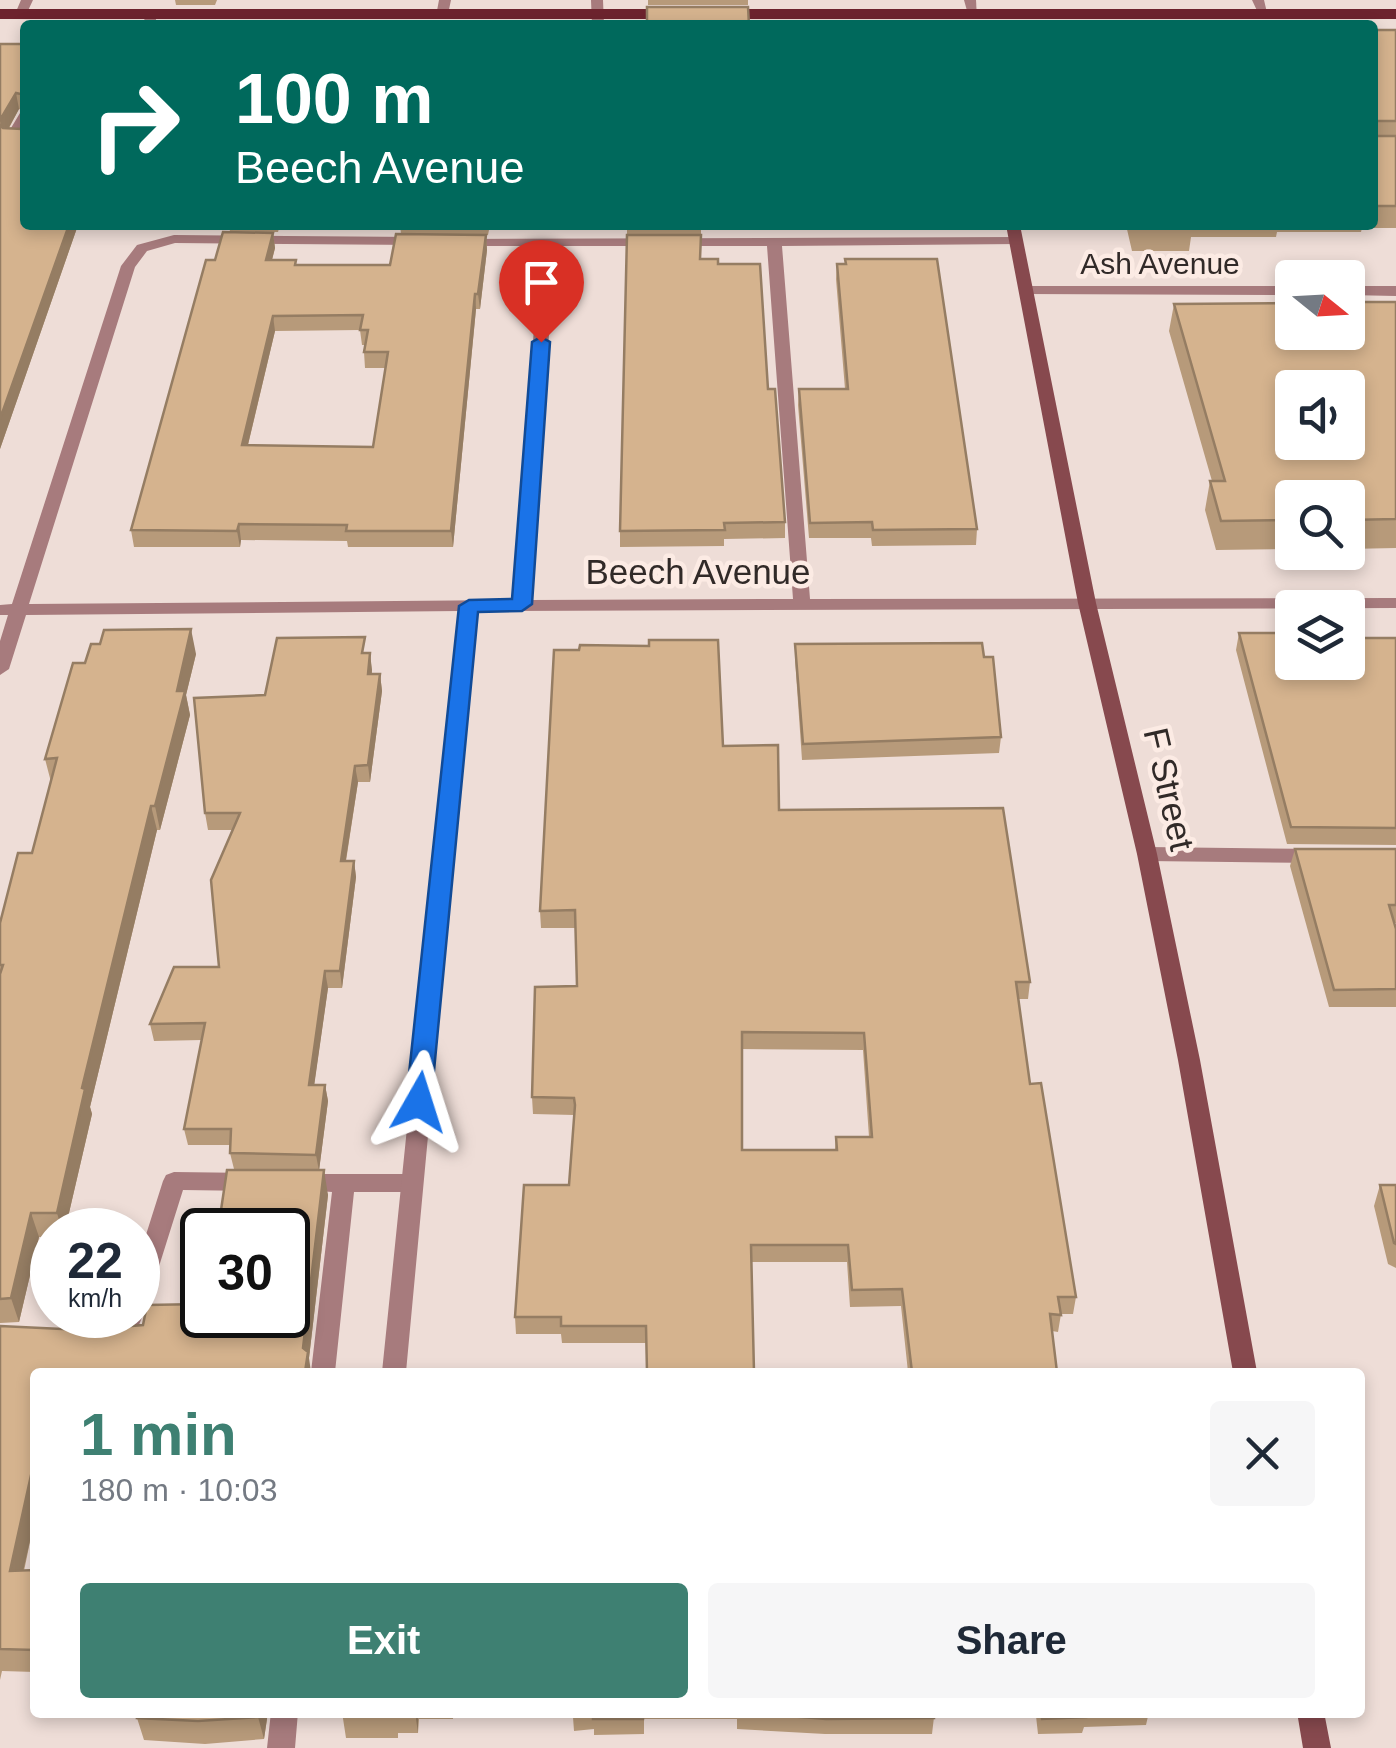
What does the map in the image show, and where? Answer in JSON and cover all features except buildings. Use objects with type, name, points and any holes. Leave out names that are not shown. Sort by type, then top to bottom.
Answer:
[{"type":"main road","points":[[0,14],[24,7],[159,14],[293,7],[443,8],[789,20],[831,8],[972,13],[1108,7],[1261,7],[1396,14]]},
{"type":"main road","name":"F Street","points":[[1014,233],[1087,602],[1147,854],[1189,1060],[1243,1368]]},
{"type":"main road","points":[[1311,1718],[1317,1748]]},
{"type":"street","points":[[452,242],[774,243],[1014,233]]},
{"type":"street","points":[[0,669],[10,610],[128,266],[142,248],[174,238],[432,242]]},
{"type":"street","points":[[522,604],[548,243]]},
{"type":"street","points":[[774,243],[802,605]]},
{"type":"street","name":"Ash Avenue","points":[[1028,291],[1275,291]]},
{"type":"street","points":[[1365,291],[1396,291]]},
{"type":"street","name":"Beech Avenue","points":[[10,610],[522,604],[1396,603]]},
{"type":"street","points":[[394,1368],[469,606]]},
{"type":"street","points":[[1147,854],[1338,856]]},
{"type":"street","points":[[160,1225],[174,1181],[410,1182]]},
{"type":"street","points":[[322,1368],[344,1183]]},
{"type":"street","points":[[281,1748],[284,1718]]},
{"type":"route","points":[[419,1102],[469,606],[522,604],[541,342]]}]
